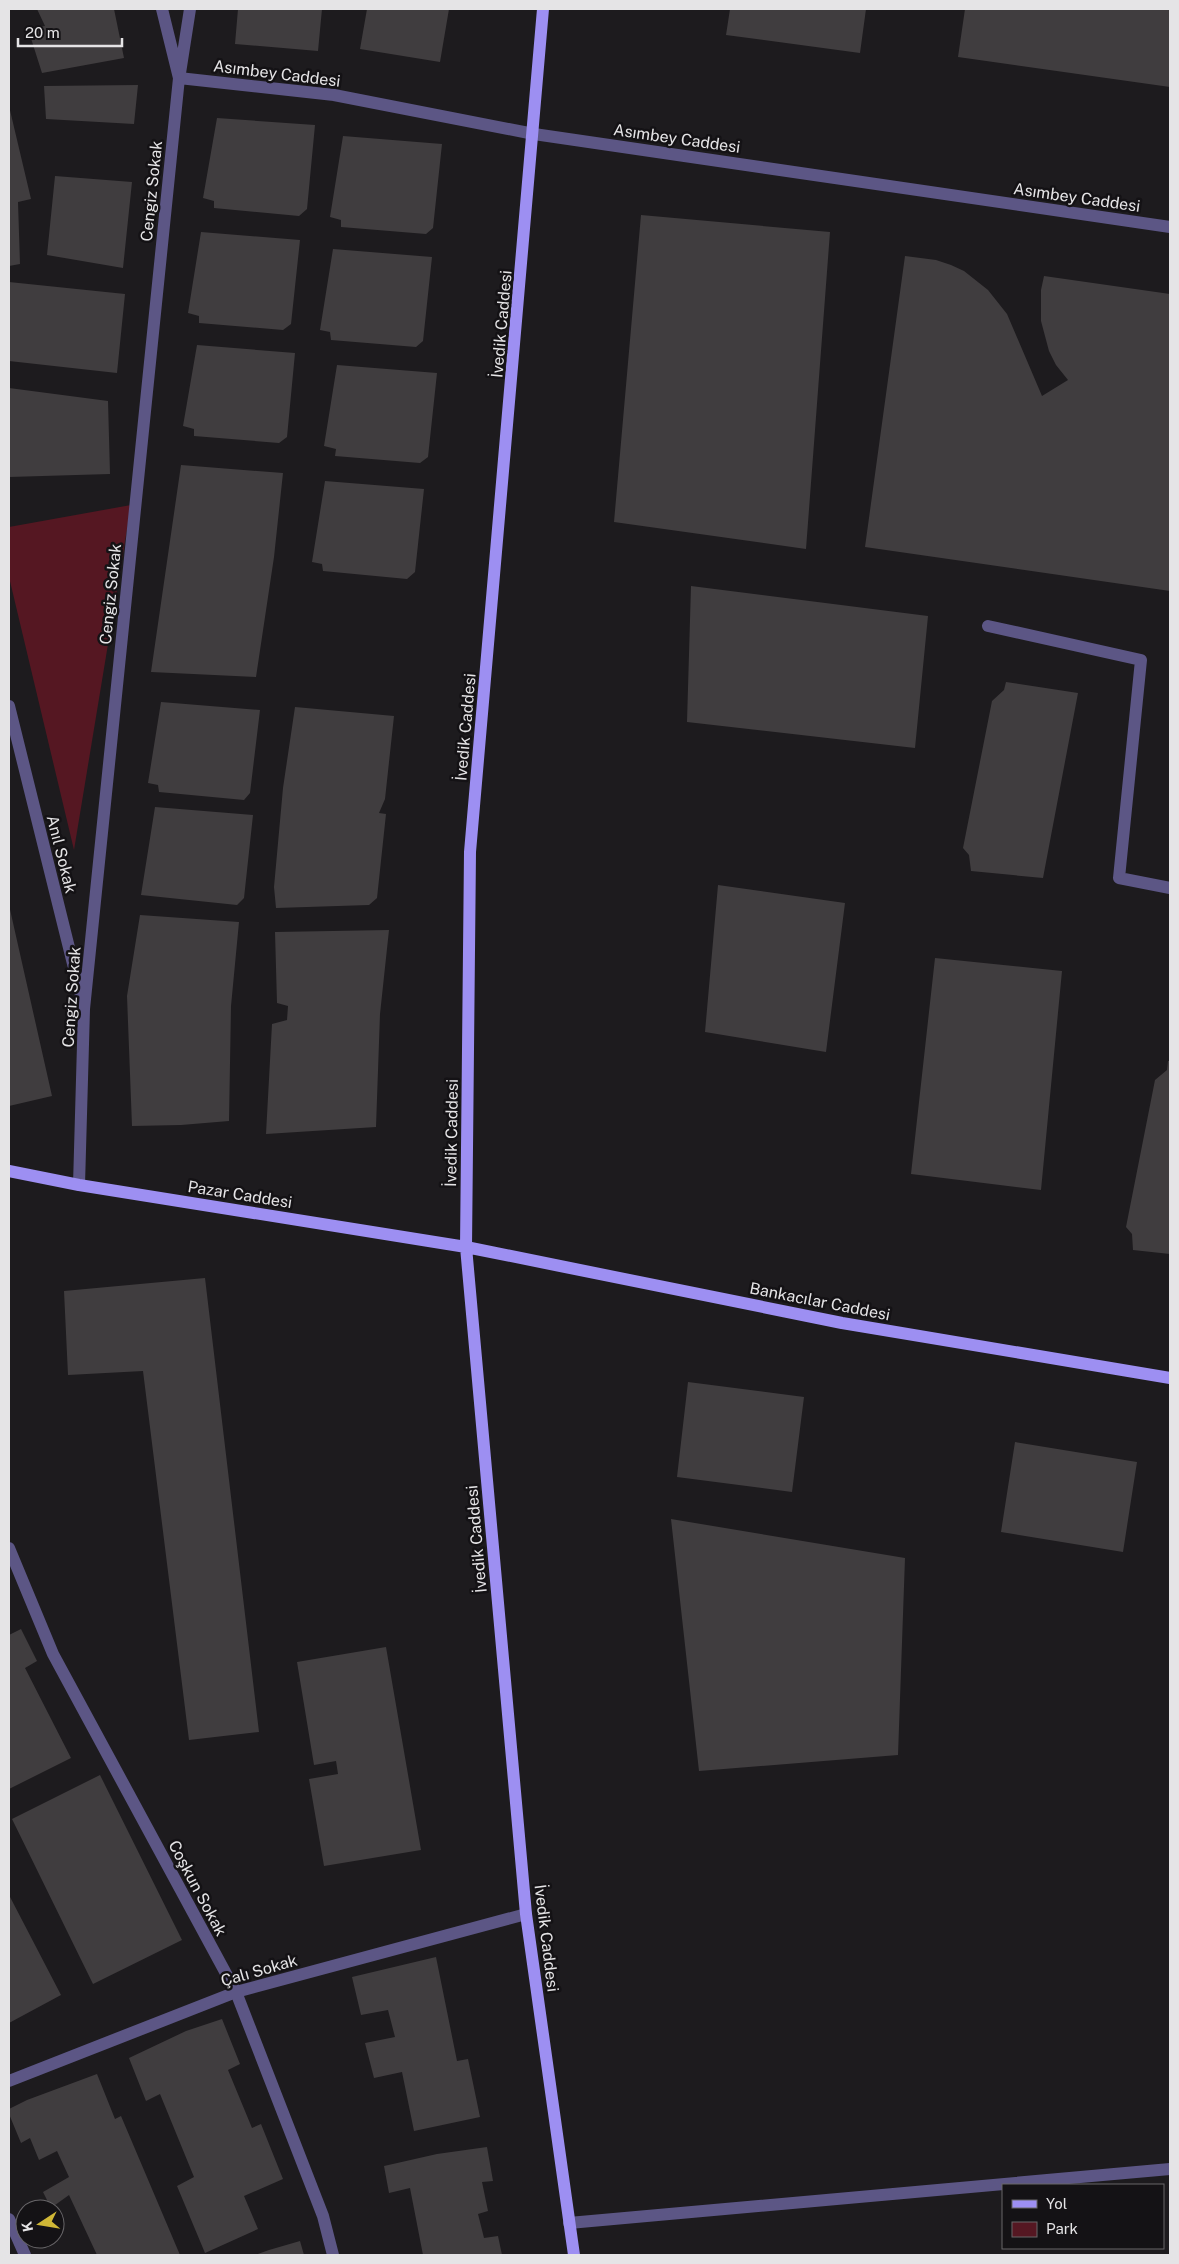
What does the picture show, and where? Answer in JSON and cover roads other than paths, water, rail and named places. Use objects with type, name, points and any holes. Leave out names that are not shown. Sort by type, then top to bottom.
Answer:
[{"type":"main road","name":"İvedik Caddesi","points":[[543,9],[534,134],[470,852],[466,1247],[526,1914],[574,2255]]},
{"type":"main road","name":"Pazar Caddesi","points":[[9,1171],[79,1185],[466,1247]]},
{"type":"main road","name":"Bankacılar Caddesi","points":[[466,1247],[842,1323],[1170,1378]]},
{"type":"street","name":"Cengiz Sokak","points":[[79,1185],[84,1009],[179,78],[162,9]]},
{"type":"street","points":[[179,78],[190,9]]},
{"type":"street","name":"Asımbey Caddesi","points":[[179,78],[334,95],[534,134],[1170,227]]},
{"type":"street","points":[[988,626],[1141,660],[1119,878],[1170,888]]},
{"type":"street","name":"Anıl Sokak","points":[[9,706],[84,1009]]},
{"type":"street","name":"Coşkun Sokak","points":[[9,1548],[53,1654],[236,1992],[323,2216],[333,2255]]},
{"type":"street","name":"Çalı Sokak","points":[[9,2081],[236,1992],[526,1914]]},
{"type":"street","points":[[1003,2184],[1170,2169]]},
{"type":"street","points":[[569,2223],[1002,2184]]},
{"type":"street","points":[[9,2219],[25,2255]]}]
